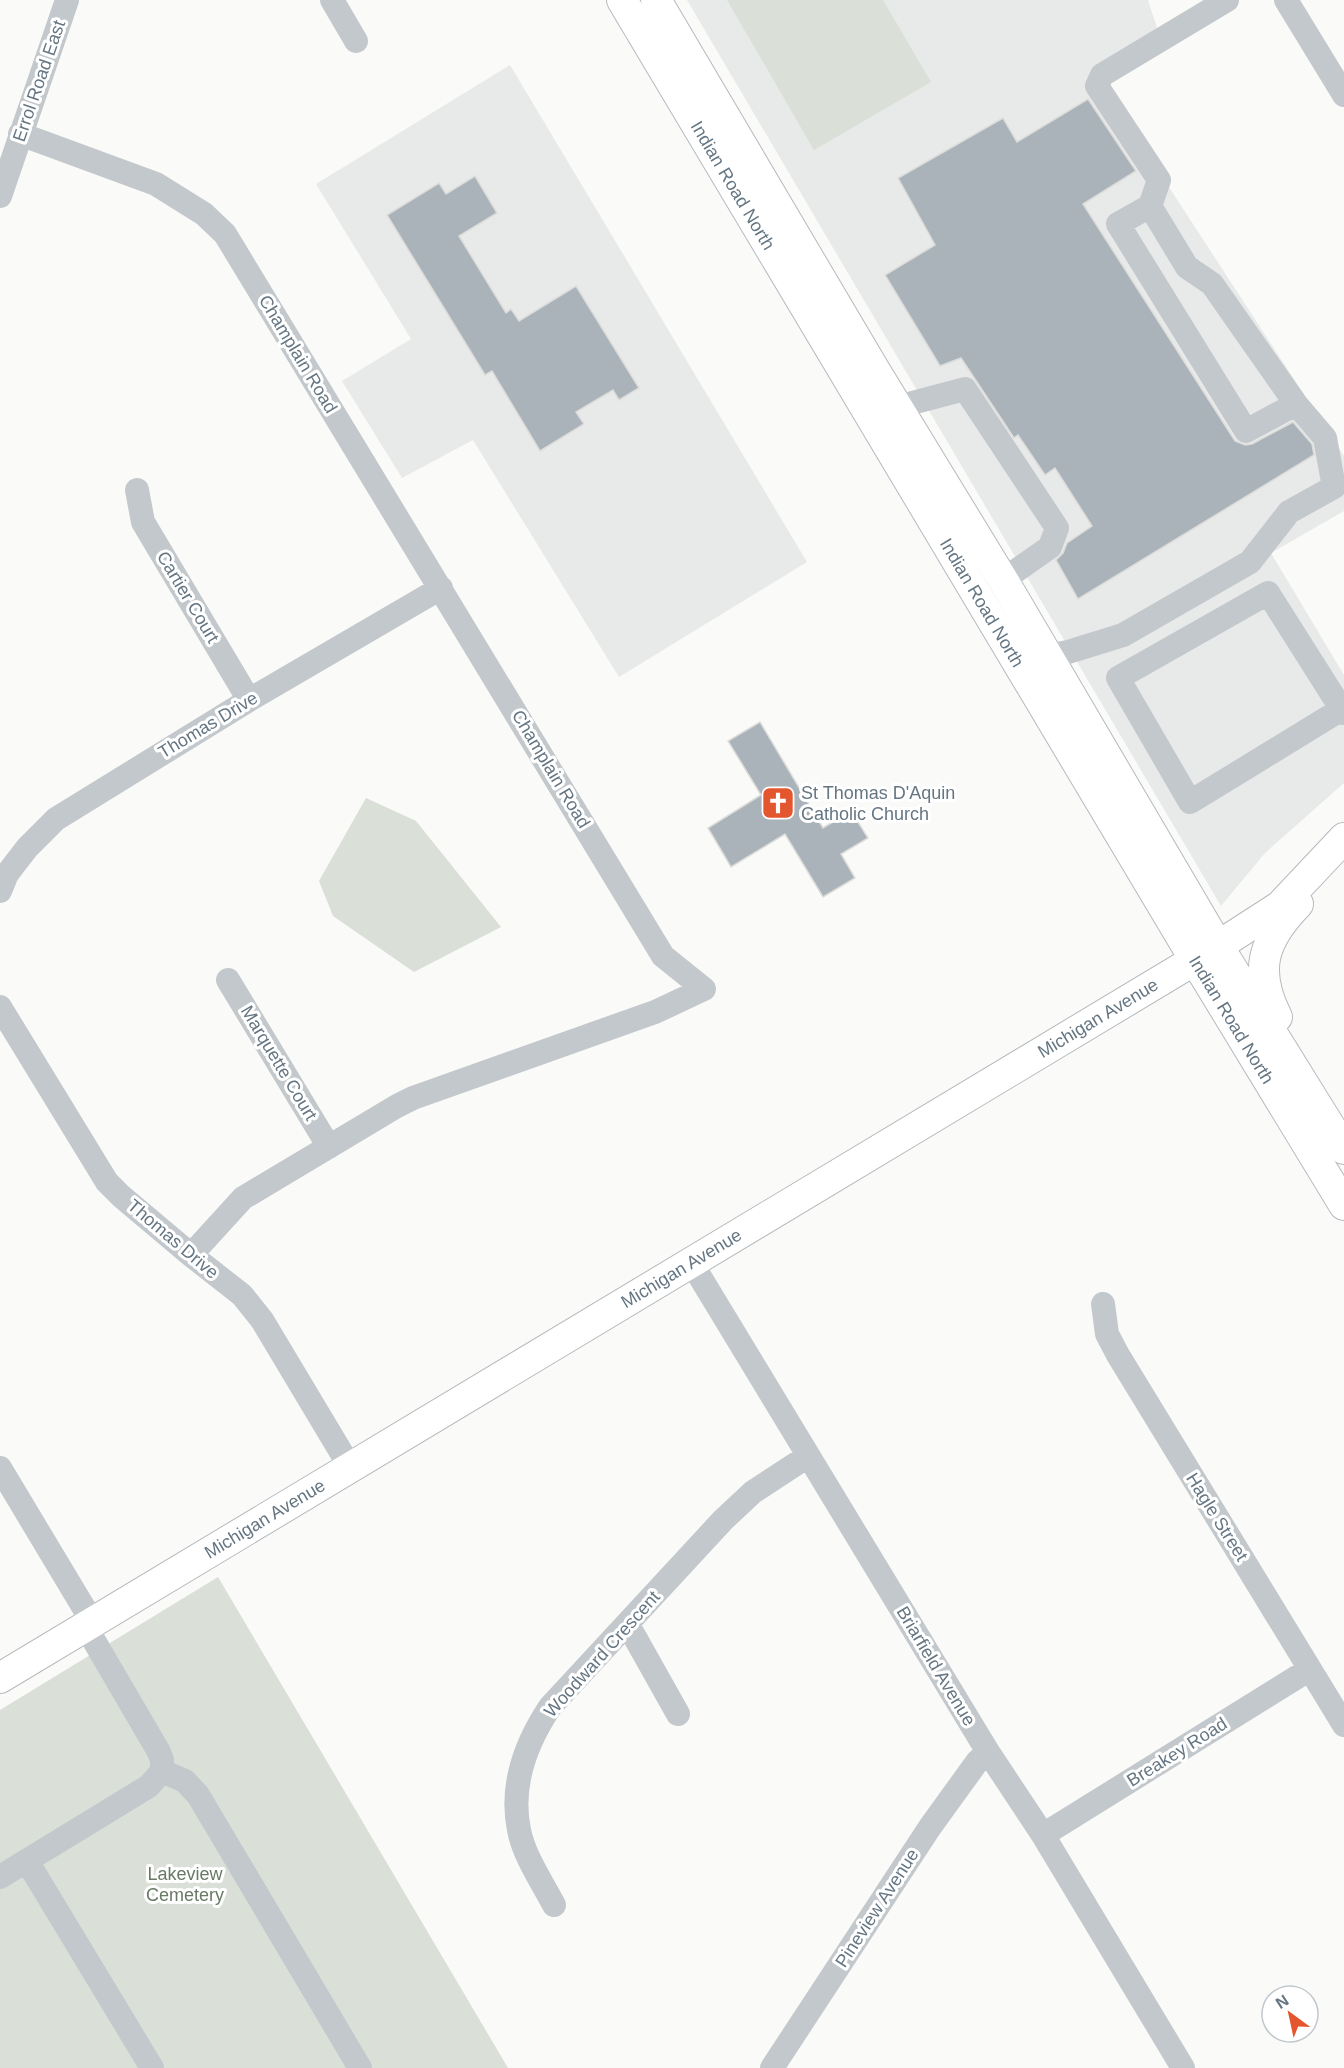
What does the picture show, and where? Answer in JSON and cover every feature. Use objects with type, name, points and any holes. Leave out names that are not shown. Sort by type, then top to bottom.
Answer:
[{"type":"main road","name":"Indian Road North","points":[[622,0],[1206,953],[1304,1083],[1344,1149]]},
{"type":"main road","name":"Indian Road North","points":[[656,0],[1047,656],[1344,1205]]},
{"type":"main road","name":"Michigan Avenue","points":[[0,1677],[1206,953],[1280,906],[1344,838]]},
{"type":"main road","points":[[1304,1083],[1286,1033],[1265,989],[1264,964],[1267,950],[1279,925],[1332,868],[1344,849]]},
{"type":"street","name":"Errol Road East","points":[[0,196],[67,0]]},
{"type":"street","points":[[332,0],[356,41]]},
{"type":"street","points":[[1227,0],[1102,75],[1097,86],[1159,180],[1150,206],[1118,224],[1246,431],[1296,404]]},
{"type":"street","points":[[1286,0],[1344,95]]},
{"type":"street","name":"Champlain Road","points":[[20,134],[156,184],[204,214],[225,234],[663,956],[704,989],[655,1012],[413,1098],[381,1114],[243,1198],[191,1255]]},
{"type":"street","points":[[1047,656],[1123,636],[1250,562],[1289,512],[1334,488],[1325,438],[1296,404],[1212,284],[1187,267],[1150,206]]},
{"type":"street","points":[[897,407],[965,389],[1057,528],[1050,547],[1003,580]]},
{"type":"street","name":"Cartier Court","points":[[137,490],[142,522],[249,700]]},
{"type":"street","points":[[1097,644],[1190,802],[1343,711],[1250,562]]},
{"type":"street","name":"Thomas Drive","points":[[0,891],[7,874],[27,848],[56,819],[249,700],[441,588]]},
{"type":"street","points":[[1118,678],[1268,593]]},
{"type":"street","name":"Marquette Court","points":[[228,980],[329,1147]]},
{"type":"street","name":"Thomas Drive","points":[[0,1007],[107,1182],[191,1255],[242,1295],[262,1320],[350,1467]]},
{"type":"street","name":"Briarfield Avenue","points":[[691,1262],[988,1752],[1043,1835],[1183,2068]]},
{"type":"street","name":"Hagle Street","points":[[1103,1304],[1107,1334],[1118,1355],[1344,1725]]},
{"type":"street","name":"Woodward Crescent","points":[[554,1905],[532,1864],[519,1831],[517,1812],[518,1780],[529,1743],[537,1727],[550,1707],[740,1504],[753,1492],[808,1456]]},
{"type":"street","points":[[0,1468],[90,1625],[162,1760],[162,1771],[149,1786],[0,1877]]},
{"type":"street","points":[[628,1626],[678,1714]]},
{"type":"street","name":"Breakey Road","points":[[1043,1835],[1310,1669]]},
{"type":"street","name":"Pineview Avenue","points":[[772,2068],[930,1827],[977,1762],[988,1752]]},
{"type":"street","points":[[162,1771],[185,1781],[198,1795],[360,2068]]},
{"type":"street","points":[[27,1861],[152,2068]]},
{"type":"shaded area","points":[[687,0],[1148,0],[1158,31],[1094,72],[1344,456],[1344,511],[1271,553],[1344,675],[1344,783],[1265,853],[1221,906]]},
{"type":"shaded area","points":[[510,65],[807,562],[619,677],[473,440],[402,478],[342,381],[411,339],[316,184]]},
{"type":"green space","points":[[727,0],[883,0],[931,82],[814,150]]},
{"type":"green space","points":[[366,798],[416,821],[501,927],[414,972],[333,916],[319,881]]},
{"type":"green space","name":"Lakeview Cemetery","points":[[218,1577],[508,2068],[0,2068],[0,1710]]},
{"type":"building","points":[[1088,99],[1136,171],[1083,204],[1235,441],[1245,445],[1252,444],[1293,422],[1312,444],[1314,455],[1078,599],[1056,560],[1063,553],[1067,543],[1092,526],[1055,468],[1045,475],[1018,435],[1014,438],[961,358],[940,366],[885,275],[935,245],[898,178],[1003,118],[1017,142]]},
{"type":"building","points":[[475,176],[497,213],[459,236],[506,313],[511,309],[519,321],[576,286],[639,388],[619,400],[613,390],[576,412],[584,424],[540,451],[492,371],[485,375],[387,215],[439,183],[446,194]]},
{"type":"building","name":"St Thomas D'Aquin Catholic Church","points":[[760,722],[823,828],[851,811],[868,838],[841,854],[855,878],[823,897],[785,834],[731,867],[708,828],[761,795],[728,741]]},
{"type":"place","name":"St Thomas D'Aquin Catholic Church","points":[[778,803]]}]
